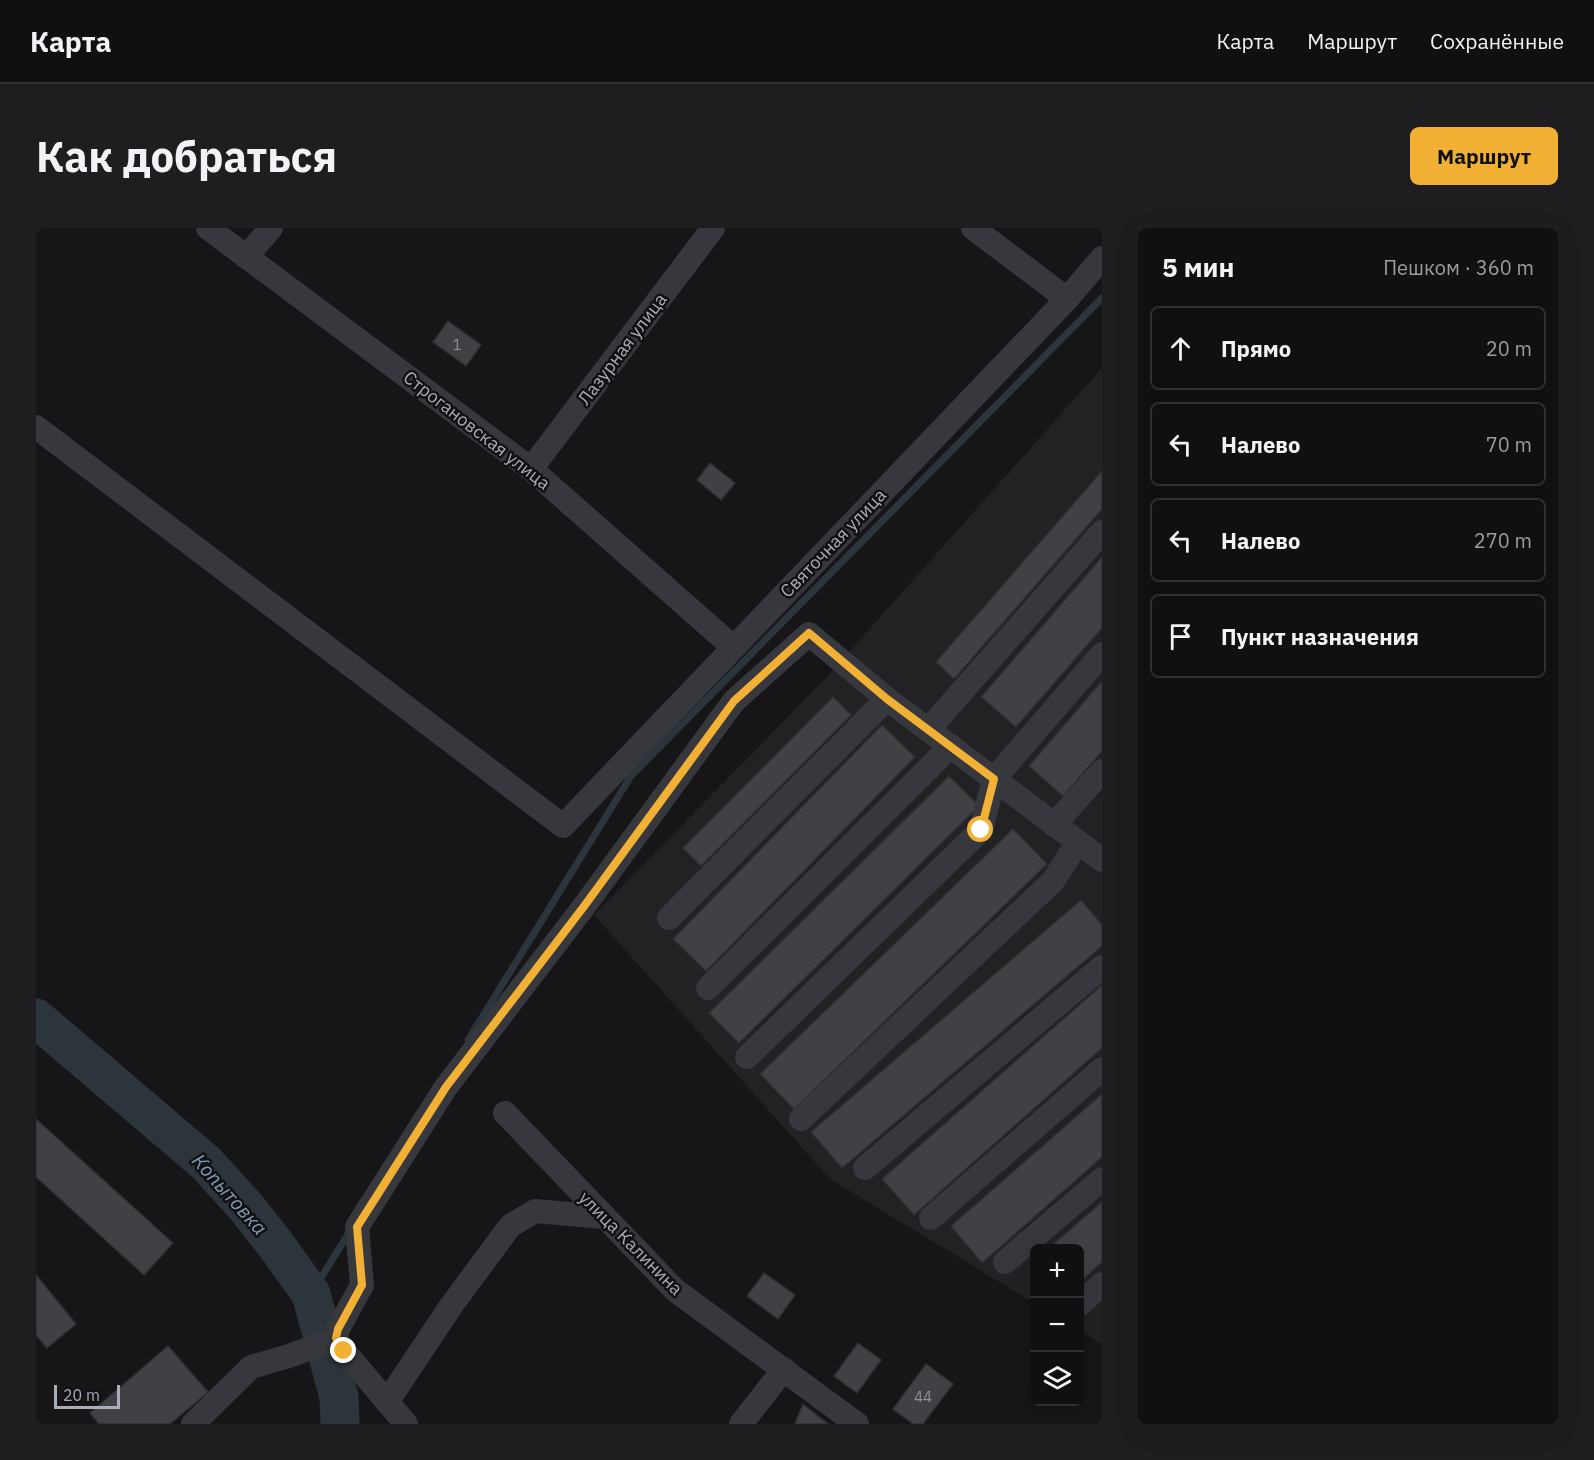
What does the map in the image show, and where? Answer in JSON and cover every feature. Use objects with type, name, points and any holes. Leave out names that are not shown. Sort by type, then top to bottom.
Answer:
[{"type":"street","name":"Строгановская улица","points":[[208,228],[531,469],[733,647]]},
{"type":"street","points":[[246,256],[272,228]]},
{"type":"street","name":"Лазурная улица","points":[[531,469],[712,228]]},
{"type":"street","points":[[973,228],[1067,298]]},
{"type":"street","name":"Святочная улица","points":[[36,427],[563,826],[1067,298],[1102,258]]},
{"type":"street","points":[[928,730],[1102,532]]},
{"type":"street","points":[[406,1424],[344,1351],[336,1338],[338,1329],[362,1285],[357,1227],[446,1087],[585,905],[734,701],[809,633],[887,699],[1102,860]]},
{"type":"street","points":[[747,1057],[981,830],[994,779],[1102,654]]},
{"type":"street","points":[[669,918],[887,699]]},
{"type":"street","points":[[708,988],[951,746]]},
{"type":"street","points":[[1054,825],[1102,771]]},
{"type":"street","points":[[801,1119],[1053,881],[1078,842]]},
{"type":"street","points":[[865,1168],[1102,967]]},
{"type":"street","points":[[931,1218],[1102,1069]]},
{"type":"street","name":"улица Калинина","points":[[505,1113],[675,1290],[857,1424]]},
{"type":"street","points":[[1005,1262],[1102,1179]]},
{"type":"street","points":[[384,1399],[510,1226],[535,1211],[604,1217]]},
{"type":"street","points":[[1084,1300],[1102,1284]]},
{"type":"street","points":[[193,1424],[251,1367],[289,1356],[336,1338]]},
{"type":"street","points":[[741,1424],[784,1369]]},
{"type":"shaded area","points":[[1102,368],[1102,1344],[1084,1333],[1084,1244],[1030,1244],[1030,1301],[830,1179],[594,915],[824,680]]},
{"type":"building","points":[[448,321],[481,345],[466,366],[433,342]]},
{"type":"building","points":[[710,463],[735,483],[721,500],[697,480]]},
{"type":"building","points":[[1102,471],[1102,509],[954,679],[936,662]]},
{"type":"building","points":[[1102,557],[1102,628],[1016,727],[981,697]]},
{"type":"building","points":[[1102,681],[1102,751],[1063,796],[1029,766]]},
{"type":"building","points":[[833,697],[851,715],[701,866],[683,848]]},
{"type":"building","points":[[882,725],[915,757],[706,971],[673,939]]},
{"type":"building","points":[[949,776],[979,806],[739,1043],[709,1013]]},
{"type":"building","points":[[1013,829],[1047,864],[794,1109],[760,1074]]},
{"type":"building","points":[[1081,900],[1102,925],[1102,946],[842,1168],[811,1132]]},
{"type":"building","points":[[1102,985],[1102,1048],[914,1215],[882,1179]]},
{"type":"building","points":[[1102,1094],[1102,1157],[982,1263],[951,1226]]},
{"type":"building","points":[[36,1119],[173,1243],[144,1275],[36,1177]]},
{"type":"building","points":[[1102,1202],[1102,1262],[1084,1278],[1084,1244],[1054,1244]]},
{"type":"building","points":[[764,1273],[795,1295],[778,1319],[747,1296]]},
{"type":"building","points":[[36,1275],[76,1324],[47,1348],[36,1335]]},
{"type":"building","points":[[858,1343],[881,1360],[857,1393],[834,1376]]},
{"type":"building","points":[[168,1346],[208,1392],[170,1424],[99,1424],[90,1413]]},
{"type":"building","points":[[926,1364],[953,1384],[923,1424],[913,1424],[893,1409]]},
{"type":"building","points":[[803,1404],[828,1424],[795,1424]]},
{"type":"waterway","points":[[468,1040],[631,776],[1102,298]]},
{"type":"waterway","name":"Копытовка","points":[[36,1018],[206,1163],[246,1207],[276,1245],[311,1294],[339,1397],[340,1424]]},
{"type":"waterway","points":[[311,1294],[350,1231]]},
{"type":"route","points":[[344,1351],[336,1338],[338,1329],[362,1285],[357,1227],[446,1087],[585,905],[734,701],[809,633],[887,699],[994,779],[981,830]]}]
